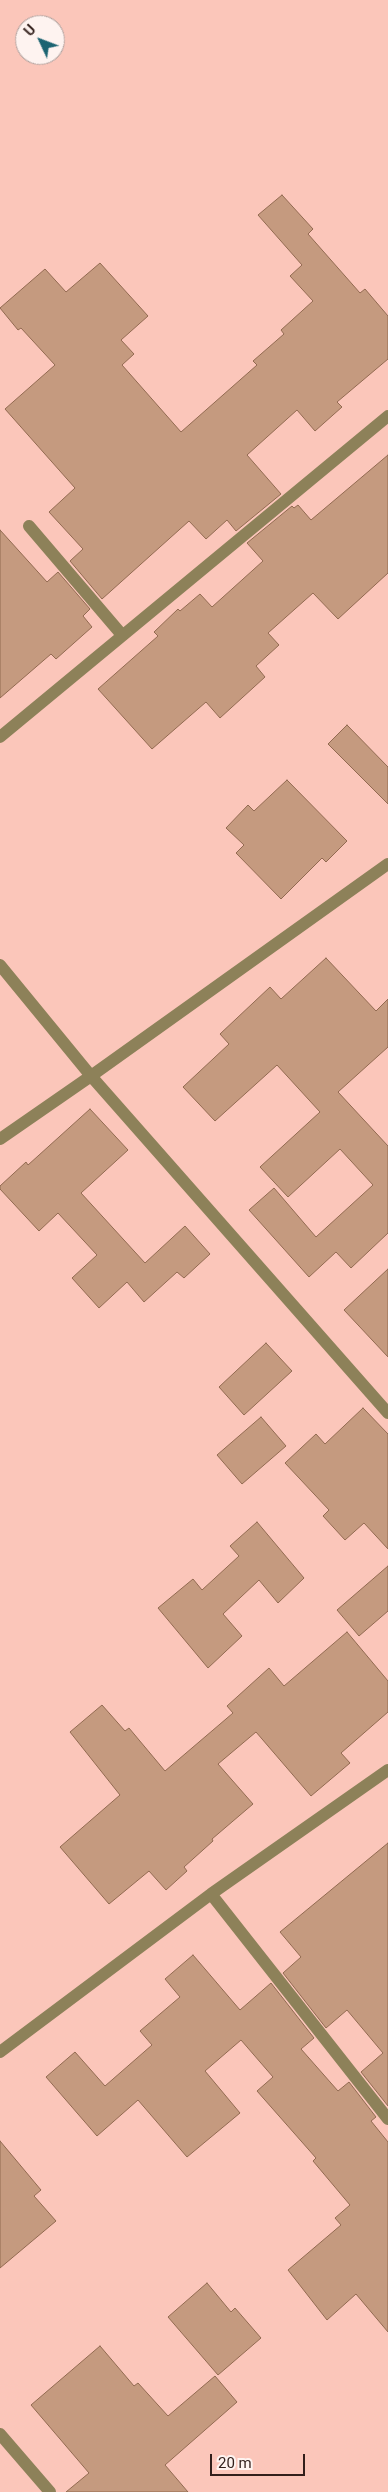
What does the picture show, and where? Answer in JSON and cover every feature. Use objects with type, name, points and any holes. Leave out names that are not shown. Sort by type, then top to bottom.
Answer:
[{"type":"street","points":[[0,737],[388,416]]},
{"type":"street","points":[[29,526],[122,635]]},
{"type":"street","points":[[0,1139],[388,864]]},
{"type":"street","points":[[0,965],[91,1076],[388,1413]]},
{"type":"street","points":[[0,2052],[211,1894],[388,1770]]},
{"type":"street","points":[[211,1894],[388,2119]]},
{"type":"street","points":[[0,2434],[50,2492]]},
{"type":"building","points":[[282,195],[313,229],[308,234],[360,293],[365,289],[388,316],[388,359],[337,402],[342,407],[315,431],[297,410],[247,455],[281,494],[236,531],[227,520],[206,539],[189,521],[102,599],[70,561],[83,549],[49,512],[75,488],[5,409],[55,365],[21,328],[18,330],[0,308],[45,269],[66,292],[100,263],[148,316],[121,340],[134,354],[122,365],[181,432],[257,365],[253,361],[284,334],[281,330],[313,301],[290,276],[302,265],[258,215]]},
{"type":"building","points":[[388,455],[388,573],[338,619],[313,593],[268,633],[279,645],[256,666],[265,677],[220,718],[206,702],[152,749],[98,689],[158,636],[154,632],[178,609],[180,611],[200,594],[212,607],[263,561],[247,543],[292,506],[294,508],[298,505],[311,520]]},
{"type":"building","points":[[0,530],[47,582],[58,572],[90,609],[83,616],[92,627],[56,659],[51,654],[0,698]]},
{"type":"building","points":[[347,725],[388,767],[388,804],[328,744]]},
{"type":"building","points":[[287,780],[347,841],[326,862],[322,858],[281,899],[236,853],[244,845],[226,828],[248,805],[254,811]]},
{"type":"building","points":[[326,958],[376,1011],[388,999],[388,1047],[338,1092],[388,1146],[388,1233],[351,1268],[336,1252],[309,1277],[249,1210],[274,1188],[316,1237],[373,1185],[340,1149],[288,1197],[260,1167],[320,1112],[277,1065],[215,1121],[183,1087],[229,1044],[220,1034],[270,987],[281,999]]},
{"type":"building","points":[[90,1109],[128,1150],[81,1193],[145,1263],[185,1226],[210,1254],[184,1278],[177,1272],[144,1302],[127,1282],[99,1308],[72,1278],[97,1255],[58,1213],[39,1231],[0,1189],[0,1186],[26,1162],[28,1165]]},
{"type":"building","points":[[388,1269],[388,1357],[344,1310]]},
{"type":"building","points":[[266,1343],[292,1371],[244,1415],[219,1387]]},
{"type":"building","points":[[363,1408],[388,1434],[388,1549],[364,1523],[345,1540],[323,1516],[329,1510],[285,1463],[316,1434],[325,1444]]},
{"type":"building","points":[[261,1417],[286,1446],[242,1484],[217,1455]]},
{"type":"building","points":[[257,1522],[304,1578],[278,1603],[259,1580],[223,1614],[242,1636],[208,1668],[158,1608],[193,1579],[202,1590],[239,1556],[230,1546]]},
{"type":"building","points":[[388,1566],[388,1611],[359,1636],[337,1610]]},
{"type":"building","points":[[347,1632],[388,1681],[388,1712],[341,1753],[350,1763],[311,1796],[256,1732],[218,1764],[253,1804],[212,1839],[213,1841],[184,1867],[187,1871],[166,1890],[149,1871],[109,1904],[60,1847],[120,1795],[70,1732],[102,1705],[125,1731],[129,1728],[165,1771],[233,1713],[227,1706],[269,1668],[284,1686]]},
{"type":"building","points":[[388,1843],[388,2106],[361,2072],[383,2053],[347,2010],[326,2028],[283,1973],[301,1957],[280,1932]]},
{"type":"building","points":[[193,1955],[240,2010],[271,1983],[314,2038],[301,2049],[338,2091],[349,2082],[376,2117],[371,2121],[388,2142],[388,2332],[356,2294],[327,2320],[288,2270],[341,2225],[335,2218],[350,2205],[313,2161],[316,2158],[257,2091],[273,2077],[241,2040],[205,2071],[240,2113],[187,2157],[138,2100],[97,2136],[46,2077],[75,2052],[105,2086],[152,2045],[140,2031],[180,1997],[165,1979]]},
{"type":"building","points":[[0,2141],[41,2190],[34,2196],[56,2221],[0,2268]]},
{"type":"building","points":[[207,2283],[231,2312],[235,2308],[261,2338],[218,2375],[168,2317]]},
{"type":"building","points":[[100,2346],[134,2386],[138,2383],[168,2416],[215,2376],[237,2402],[165,2465],[188,2492],[66,2492],[89,2473],[31,2405]]}]
